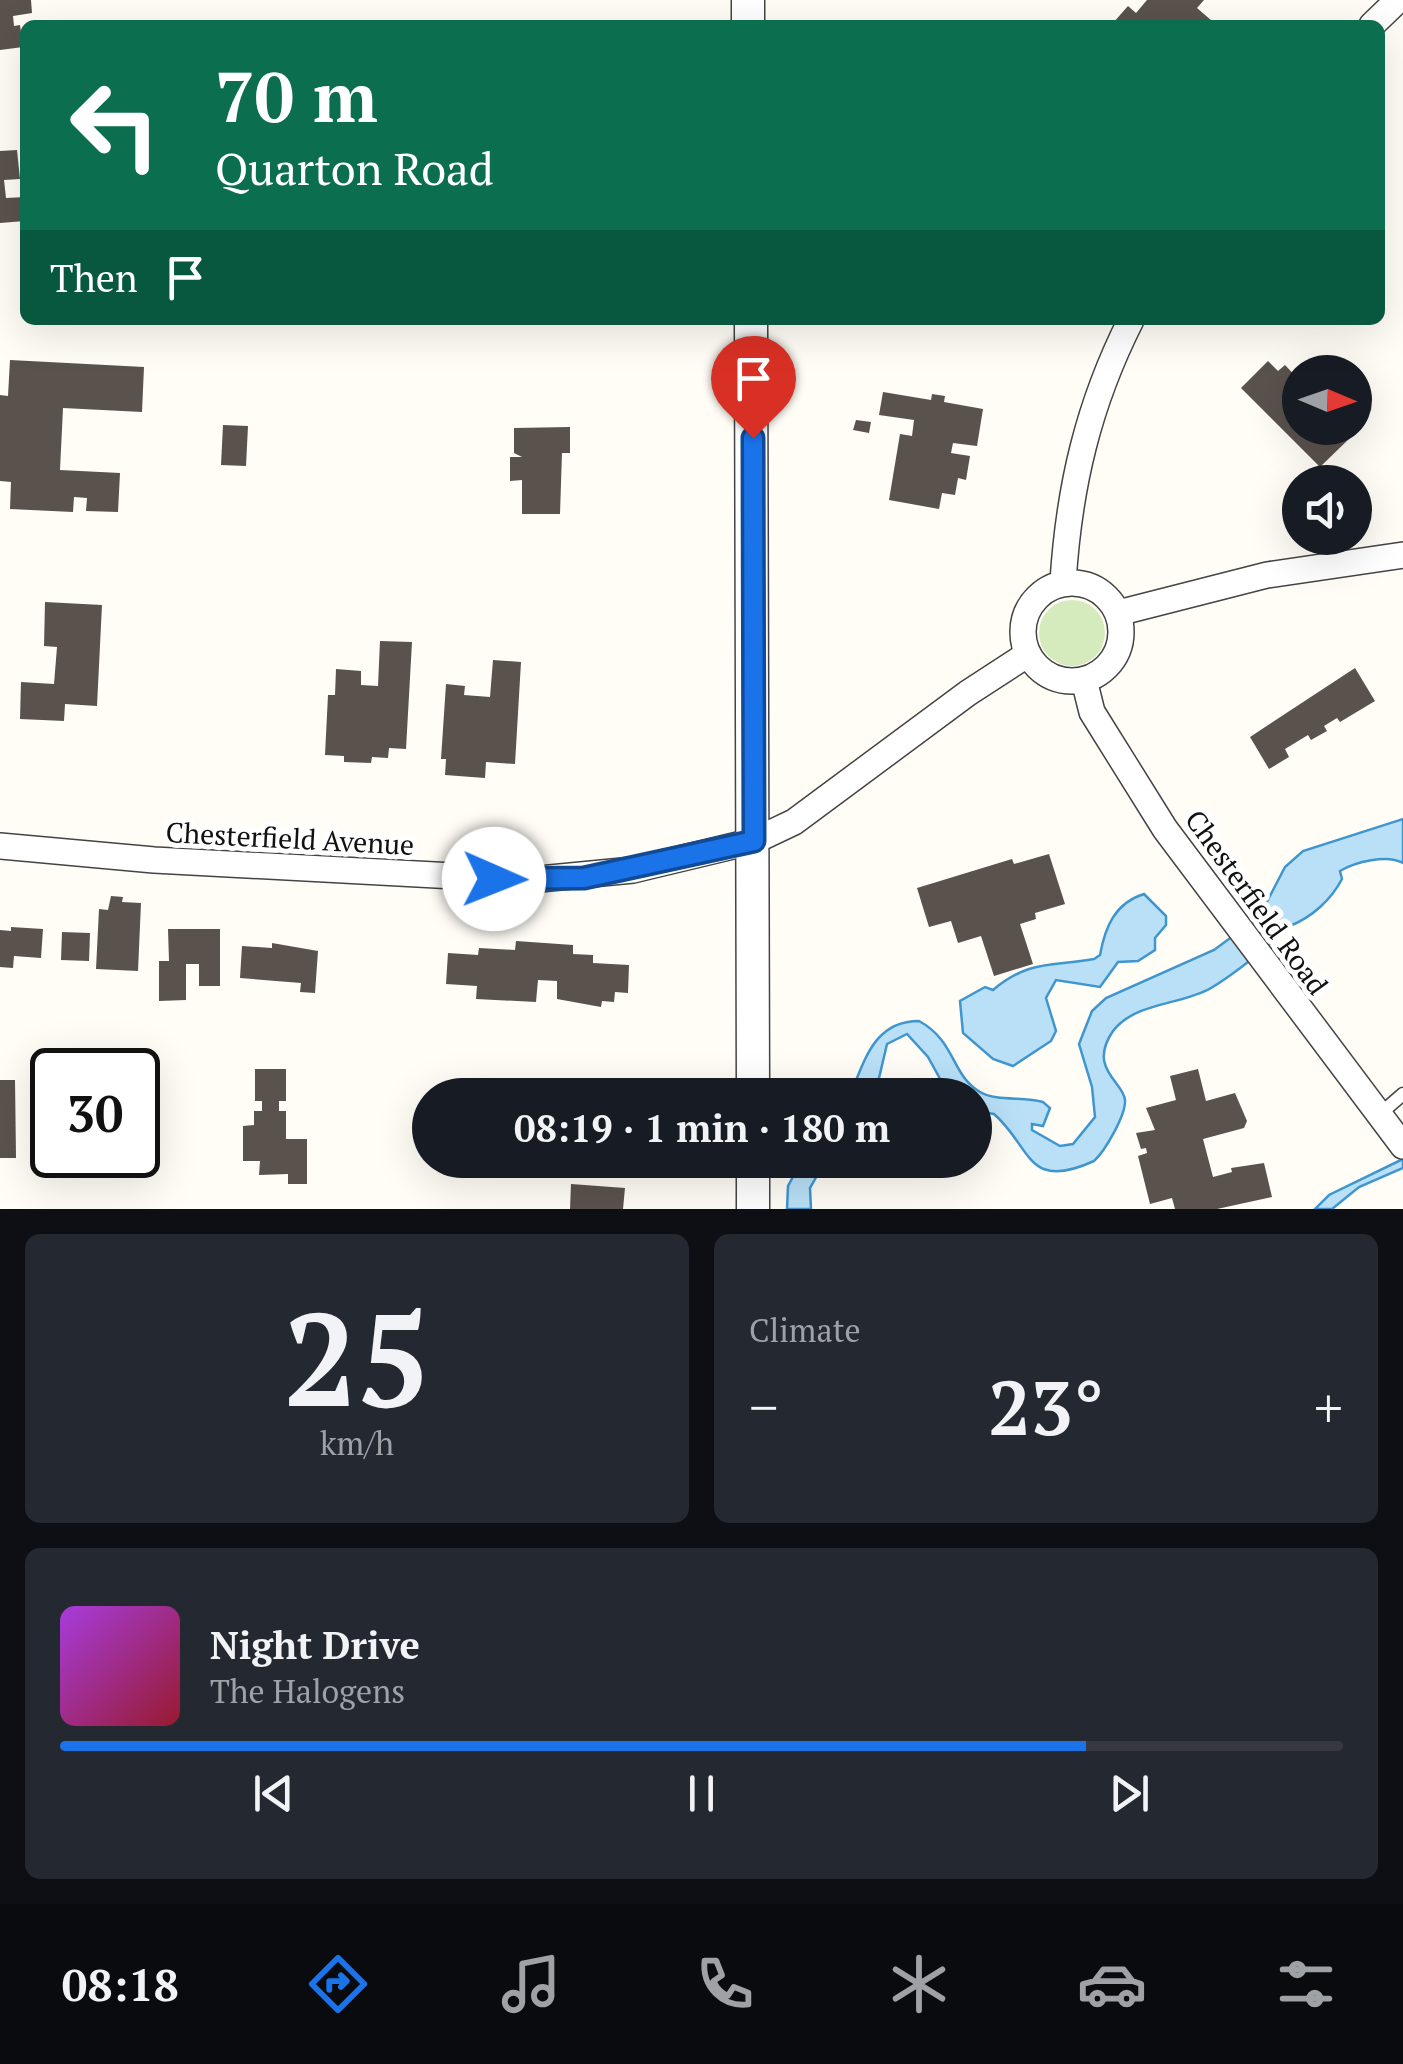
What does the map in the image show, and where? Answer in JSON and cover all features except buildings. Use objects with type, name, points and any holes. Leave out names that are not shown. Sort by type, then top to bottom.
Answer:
[{"type":"street","points":[[751,325],[754,1078]]},
{"type":"street","points":[[1063,582],[1071,500],[1087,422],[1102,377],[1128,325]]},
{"type":"street","points":[[1118,613],[1267,575],[1403,555]]},
{"type":"street","points":[[1063,582],[1100,591],[1118,613],[1120,643],[1114,658],[1105,669],[1084,680],[1049,675],[1028,654],[1024,638],[1030,606],[1041,593],[1063,582]]},
{"type":"street","points":[[754,841],[828,800],[968,693],[1028,654]]},
{"type":"street","name":"Chesterfield Road","points":[[1084,680],[1092,712],[1122,765],[1225,914],[1403,1146]]},
{"type":"street","name":"Chesterfield Avenue","points":[[0,846],[191,863],[530,880],[633,870],[754,841]]},
{"type":"street","points":[[752,1209],[753,1178]]},
{"type":"lane","points":[[1380,1114],[1403,1094]]},
{"type":"green space","points":[[1072,600],[1095,610],[1105,633],[1095,656],[1072,666],[1049,656],[1039,633],[1049,610]]},
{"type":"water","points":[[1403,819],[1403,863],[1371,860],[1340,871],[1342,879],[1320,907],[1290,926],[1232,974],[1199,994],[1146,1009],[1122,1022],[1113,1031],[1104,1055],[1105,1065],[1125,1100],[1104,1149],[1094,1161],[1072,1169],[1055,1171],[1033,1162],[992,1114],[992,1096],[1043,1102],[1050,1108],[1043,1126],[1032,1124],[1032,1130],[1060,1146],[1073,1144],[1095,1117],[1092,1087],[1079,1044],[1092,1011],[1106,998],[1214,950],[1259,917],[1285,867],[1303,851]]},
{"type":"water","points":[[1144,894],[1166,916],[1166,925],[1155,938],[1155,950],[1138,961],[1118,962],[1100,987],[1056,980],[1046,998],[1056,1031],[1051,1041],[1013,1066],[993,1059],[963,1033],[960,1001],[985,987],[993,990],[1030,969],[1094,959],[1100,955],[1108,926],[1119,910]]},
{"type":"water","points":[[919,1021],[940,1038],[963,1077],[940,1078],[928,1057],[907,1034],[887,1044],[879,1078],[857,1078],[881,1035],[904,1023]]},
{"type":"water","points":[[1403,1159],[1403,1168],[1359,1187],[1332,1209],[1315,1209],[1329,1195]]},
{"type":"water","points":[[792,1178],[816,1178],[810,1188],[811,1209],[787,1209]]},
{"type":"route","points":[[494,879],[584,878],[754,841],[753,438]]}]
